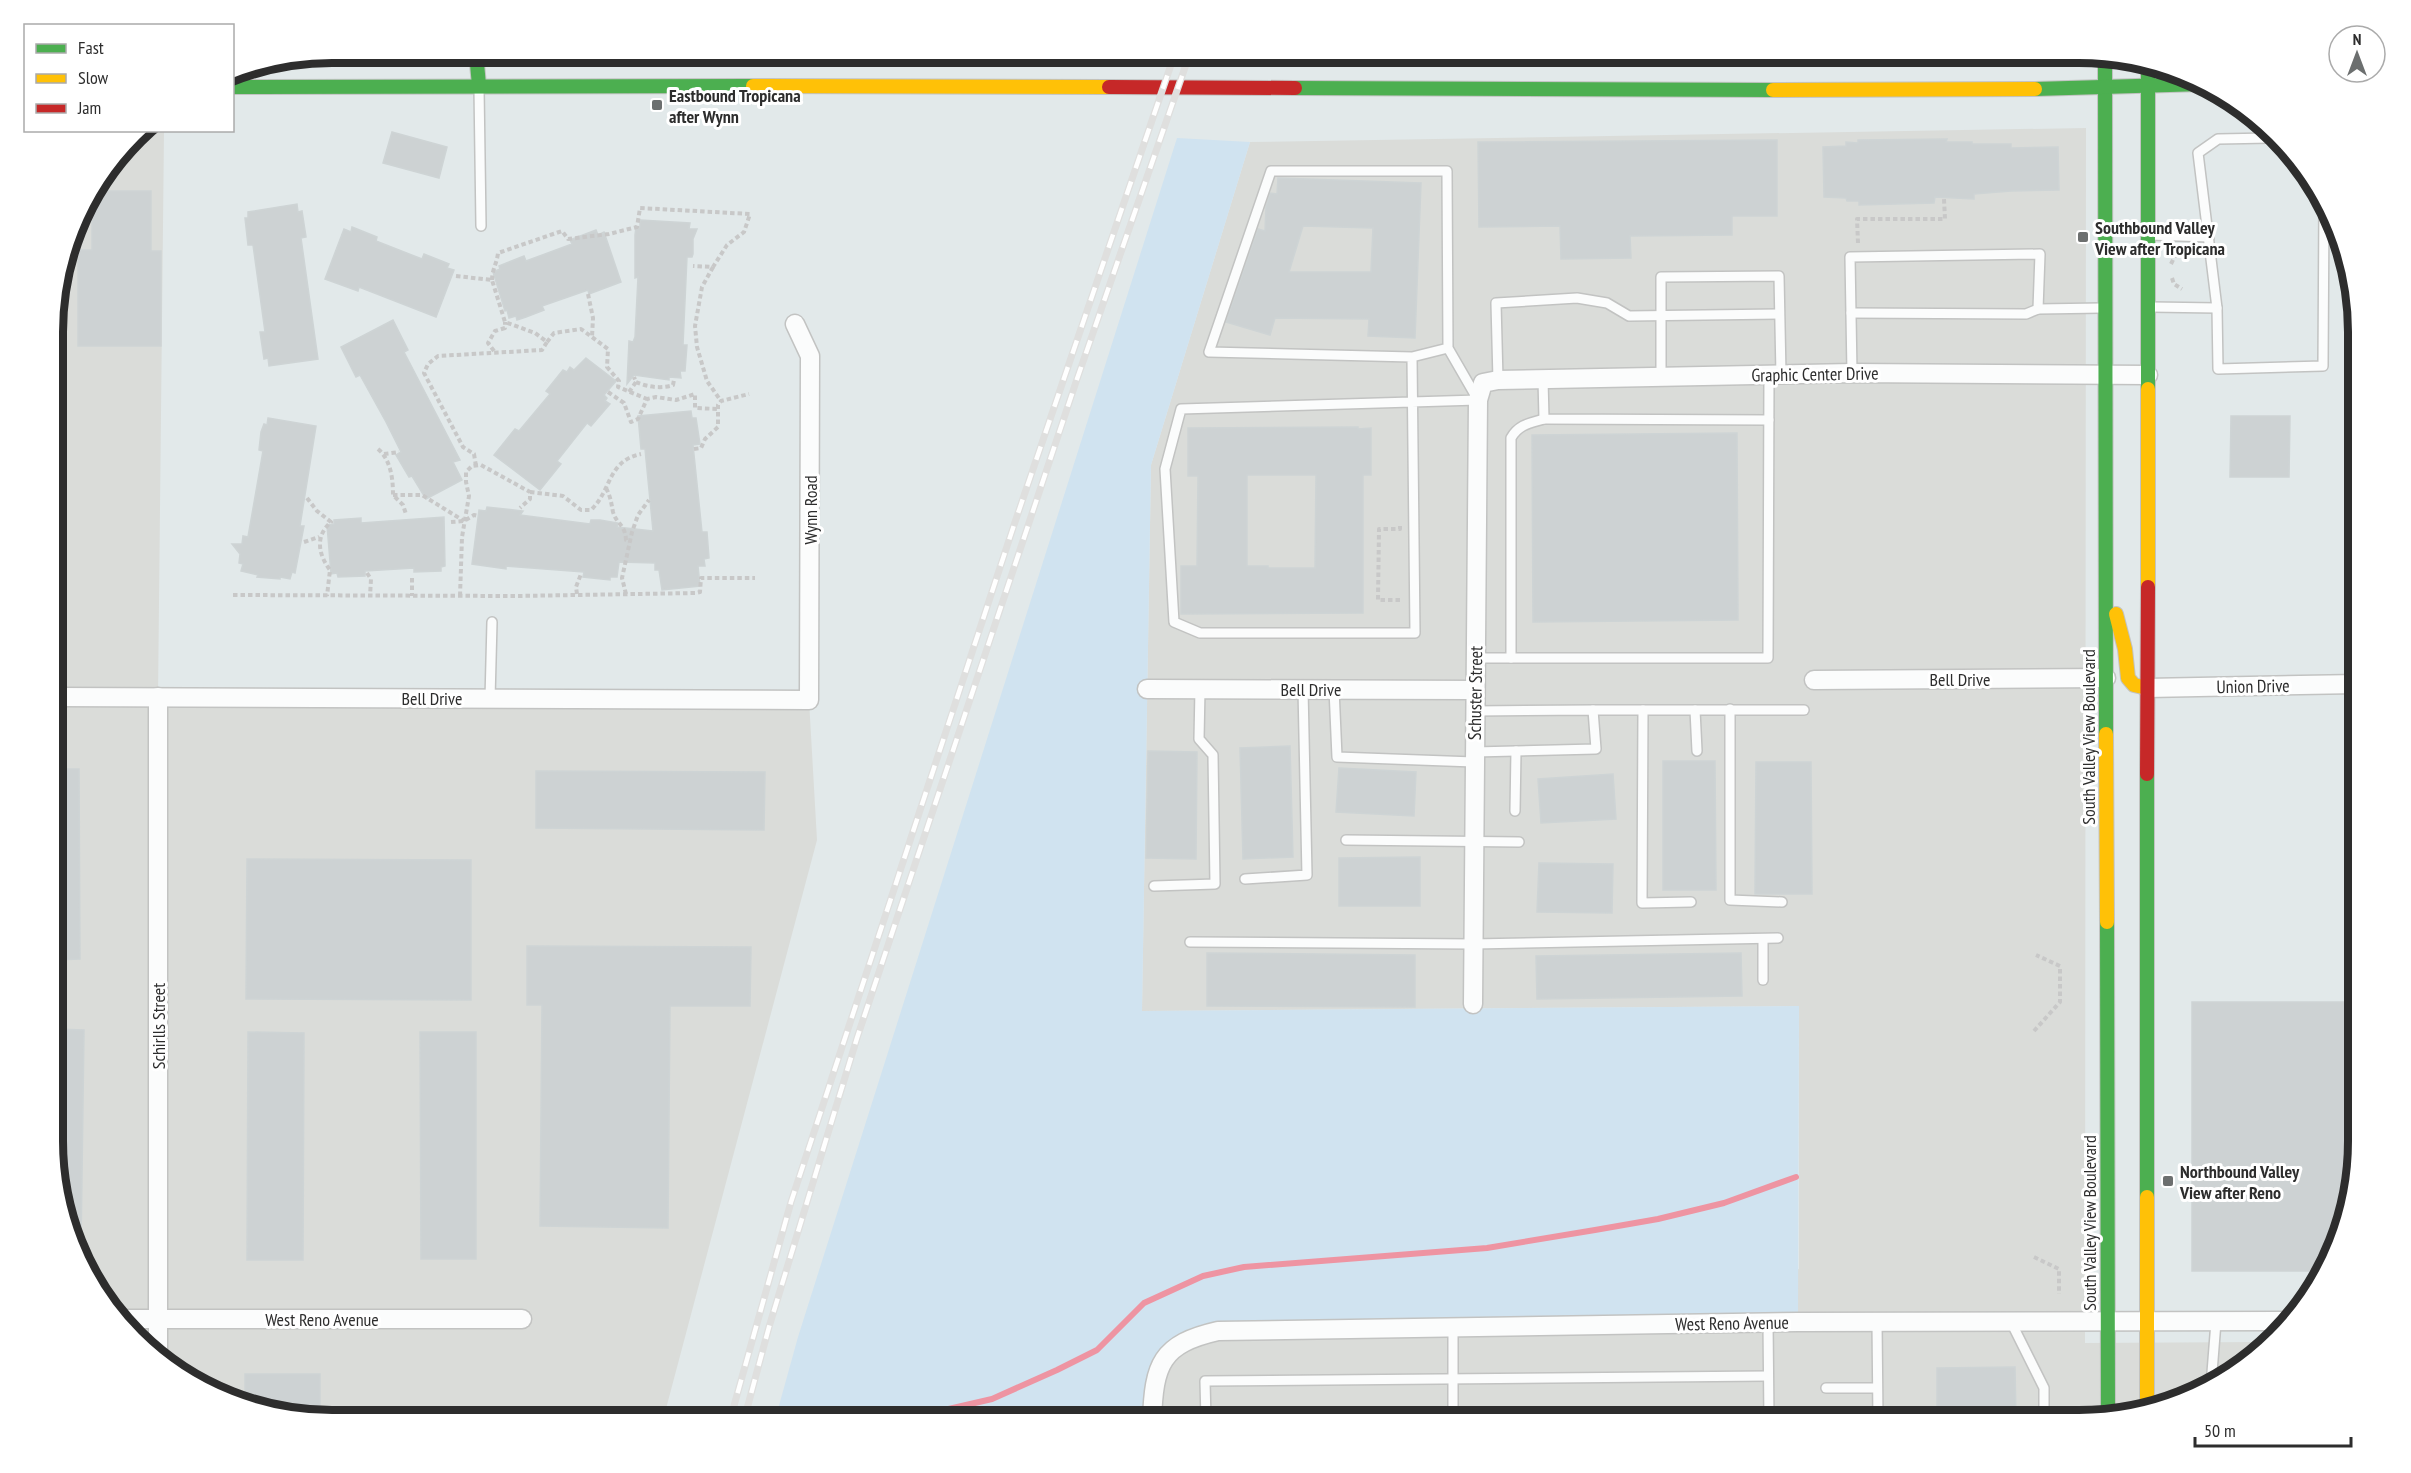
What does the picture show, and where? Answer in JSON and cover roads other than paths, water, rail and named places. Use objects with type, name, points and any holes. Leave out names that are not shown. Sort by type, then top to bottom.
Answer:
[{"type":"main road","points":[[477,63],[479,85]]},
{"type":"main road","name":"South Valley View Boulevard","points":[[2105,64],[2108,1408]]},
{"type":"main road","points":[[2147,1401],[2148,72]]},
{"type":"main road","points":[[234,87],[479,85],[1819,90],[2105,88],[2184,85]]},
{"type":"main road","points":[[2106,576],[2125,649],[2128,678],[2134,685],[2147,688]]},
{"type":"street","name":"Wynn Road","points":[[795,324],[810,356],[809,700]]},
{"type":"street","name":"Graphic Center Drive","points":[[1486,388],[1543,379],[1852,373],[2148,375]]},
{"type":"street","name":"Schuster Street","points":[[1473,1004],[1474,690],[1486,388]]},
{"type":"street","name":"Bell Drive","points":[[1814,680],[2106,678]]},
{"type":"street","name":"Union Drive","points":[[2147,688],[2348,684]]},
{"type":"street","name":"Bell Drive","points":[[1147,688],[1474,690]]},
{"type":"street","name":"Bell Drive","points":[[63,697],[809,700]]},
{"type":"street","name":"Schirlls Street","points":[[158,697],[158,1346]]},
{"type":"street","name":"West Reno Avenue","points":[[131,1319],[522,1319]]},
{"type":"street","name":"West Reno Avenue","points":[[1153,1410],[1158,1371],[1167,1356],[1181,1342],[1200,1335],[1241,1330],[1877,1322],[2278,1321]]},
{"type":"lane","points":[[479,85],[482,226]]},
{"type":"lane","points":[[2265,138],[2218,139],[2198,153],[2217,308],[2218,369],[2323,366],[2324,222]]},
{"type":"lane","points":[[1448,348],[1412,357],[1209,352],[1271,171],[1447,171],[1448,348],[1486,388]]},
{"type":"lane","points":[[2148,235],[2209,237]]},
{"type":"lane","points":[[1852,373],[1850,257],[2040,254],[2038,309]]},
{"type":"lane","points":[[1476,658],[1768,658],[1769,420],[1775,375],[1779,276],[1661,277],[1661,377]]},
{"type":"lane","points":[[1486,388],[1496,303],[1577,298],[1607,303],[1629,316],[1779,314]]},
{"type":"lane","points":[[2148,307],[2217,308]]},
{"type":"lane","points":[[1851,313],[2026,314],[2038,309],[2105,308]]},
{"type":"lane","points":[[1412,357],[1414,400],[1415,633],[1200,633],[1174,622],[1165,469],[1181,409],[1414,400],[1486,388]]},
{"type":"lane","points":[[1543,379],[1544,419]]},
{"type":"lane","points":[[1511,658],[1511,438],[1516,430],[1524,424],[1544,419],[1769,420]]},
{"type":"lane","points":[[490,699],[492,622]]},
{"type":"lane","points":[[1154,886],[1215,884],[1213,755],[1199,739],[1200,689]]},
{"type":"lane","points":[[1245,879],[1307,875],[1303,689]]},
{"type":"lane","points":[[1334,689],[1337,758],[1474,757],[1516,751],[1596,748],[1593,710]]},
{"type":"lane","points":[[1730,709],[1730,900],[1782,902]]},
{"type":"lane","points":[[1643,710],[1642,903],[1691,902]]},
{"type":"lane","points":[[1695,710],[1697,751]]},
{"type":"lane","points":[[1474,711],[1804,710]]},
{"type":"lane","points":[[1515,811],[1516,751]]},
{"type":"lane","points":[[1346,840],[1519,842]]},
{"type":"lane","points":[[1190,942],[1473,944],[1778,938]]},
{"type":"lane","points":[[1763,939],[1763,980]]},
{"type":"lane","points":[[1877,1322],[1878,1410]]},
{"type":"lane","points":[[2011,1322],[2044,1388],[2044,1410]]},
{"type":"lane","points":[[2212,1375],[2216,1322]]},
{"type":"lane","points":[[1768,1323],[1769,1410]]},
{"type":"lane","points":[[1453,1327],[1453,1410]]},
{"type":"lane","points":[[1206,1410],[1205,1381],[1768,1376]]},
{"type":"lane","points":[[1826,1388],[1877,1388]]},
{"type":"waterway","points":[[944,1410],[992,1399],[1097,1350],[1144,1303],[1203,1276],[1244,1267],[1487,1248],[1595,1230],[1658,1219],[1724,1203],[1796,1177]]},
{"type":"railway","points":[[733,1410],[791,1202],[1014,525],[1172,63]]},
{"type":"railway","points":[[747,1410],[769,1327],[857,1038],[1077,379],[1187,63]]},
{"type":"place","name":"Eastbound Tropicana after Wynn","points":[[657,105]]},
{"type":"place","name":"Southbound Valley View after Tropicana","points":[[2083,237]]},
{"type":"place","name":"Northbound Valley View after Reno","points":[[2168,1181]]}]
